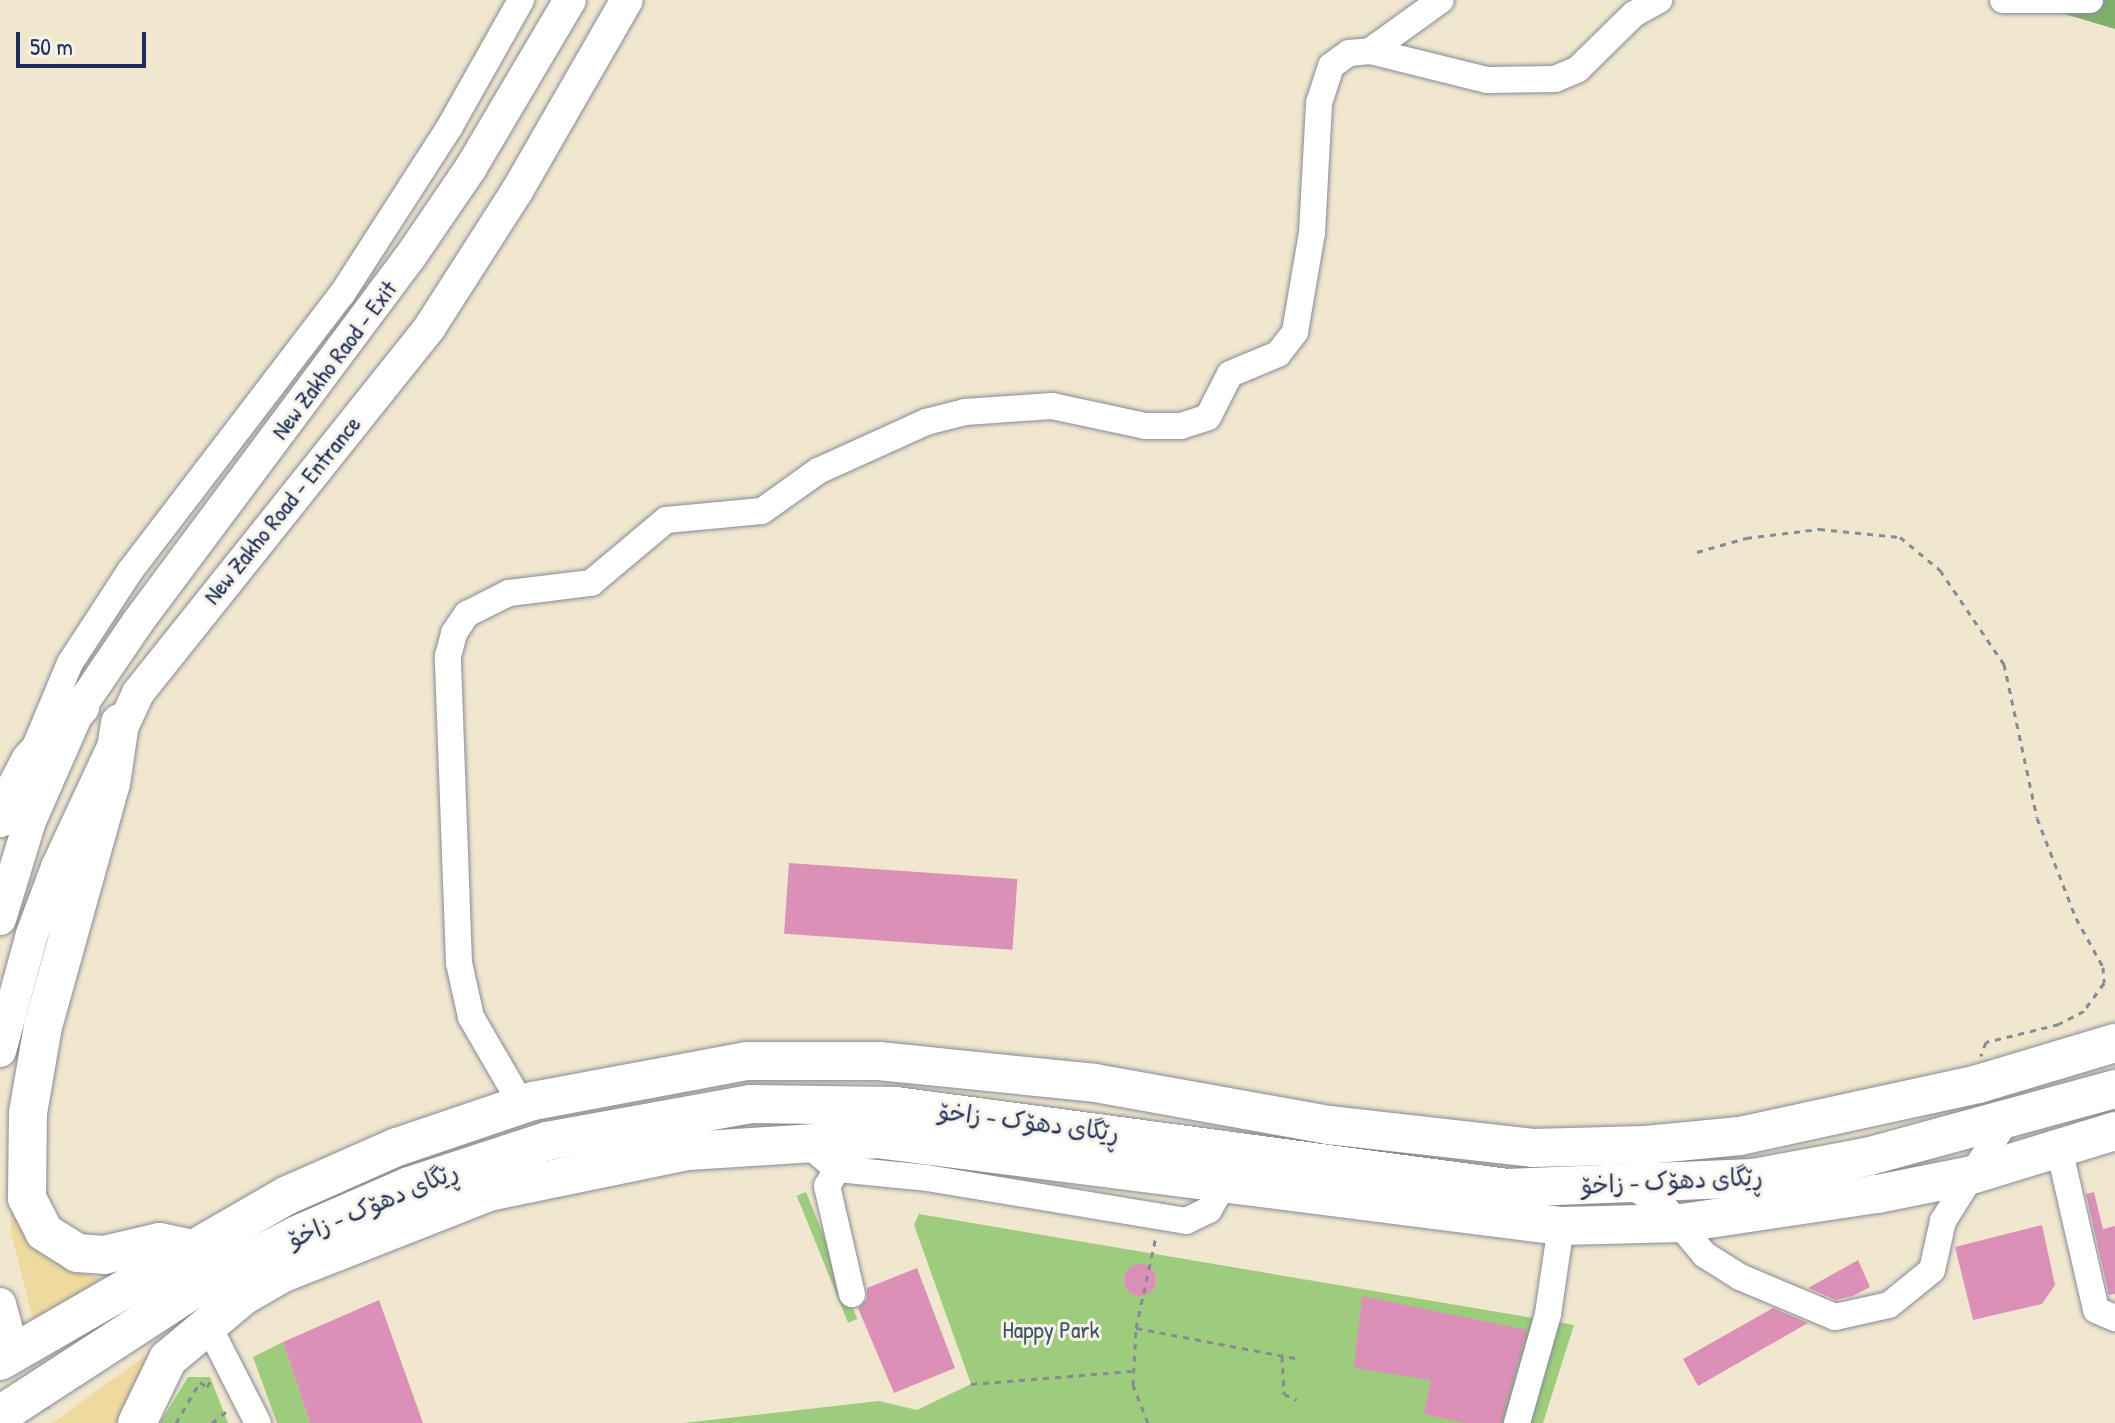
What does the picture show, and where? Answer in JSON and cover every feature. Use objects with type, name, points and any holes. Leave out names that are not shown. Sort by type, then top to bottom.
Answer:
[{"type":"highway","points":[[0,818],[30,761],[80,707]]},
{"type":"highway","points":[[120,723],[111,783],[43,1026],[28,1113],[27,1198],[44,1232],[77,1253],[104,1255],[160,1242],[193,1249]]},
{"type":"highway","name":"ڕێگای دهۆک - زاخۆ","points":[[4,1349],[288,1195],[397,1147],[522,1105],[631,1079],[747,1061],[879,1061],[1095,1083],[1449,1142],[1547,1147],[1740,1136],[1978,1084],[2115,1043]]},
{"type":"highway","name":"ڕێگای دهۆک - زاخۆ","points":[[0,1415],[194,1289],[297,1235],[409,1186],[547,1141],[685,1133],[751,1104],[896,1106],[1507,1188],[1754,1178],[2005,1122],[2115,1089]]},
{"type":"highway","points":[[137,1423],[168,1359],[207,1323],[283,1273],[446,1207],[565,1173],[685,1133],[804,1141],[931,1144],[1403,1210],[1561,1226],[1682,1223],[1968,1176],[2115,1131]]},
{"type":"main road","name":"New Zakho Raod - Exit","points":[[0,919],[34,809],[80,707],[137,623],[278,436],[461,182],[570,0]]},
{"type":"main road","name":"New Zakho Road - Entrance","points":[[0,1051],[32,934],[120,723],[179,635],[430,327],[517,191],[627,0]]},
{"type":"main road","points":[[278,436],[318,467]]},
{"type":"main road","points":[[0,1304],[4,1349]]},
{"type":"street","points":[[30,761],[58,687],[107,606],[342,294],[449,128],[521,0]]},
{"type":"street","points":[[1370,51],[1441,0]]},
{"type":"street","points":[[522,1105],[479,1035],[461,981],[448,656],[459,623],[476,606],[509,593],[591,583],[666,520],[762,511],[818,471],[926,422],[965,412],[1052,406],[1145,426],[1181,426],[1208,417],[1230,374],[1278,354],[1295,332],[1312,233],[1323,79],[1349,53],[1370,51],[1487,80],[1555,79],[1578,69],[1634,14],[1659,0]]},
{"type":"street","points":[[2003,0],[2090,0]]},
{"type":"street","points":[[1628,1185],[1662,1204],[1682,1223],[1705,1255],[1740,1277],[1835,1317],[1889,1305],[1932,1270],[1943,1221],[1968,1176],[2005,1122]]},
{"type":"street","points":[[804,1141],[837,1169],[927,1178],[1186,1221],[1209,1210],[1224,1183]]},
{"type":"street","points":[[2059,1148],[2096,1310],[2115,1318]]},
{"type":"street","points":[[837,1169],[827,1186],[852,1294]]},
{"type":"street","points":[[1517,1423],[1548,1314],[1561,1226]]},
{"type":"street","points":[[207,1323],[258,1423]]},
{"type":"path","points":[[1697,552],[1746,538],[1819,529],[1900,537],[1940,570],[2004,664],[2037,818],[2076,918],[2103,967],[2104,983],[2084,1011],[2059,1024],[1986,1042],[1978,1084]]},
{"type":"path","points":[[1148,1423],[1133,1385],[1136,1328],[1160,1216]]},
{"type":"path","points":[[1136,1328],[1295,1358]]},
{"type":"path","points":[[1282,1356],[1284,1394],[1297,1400]]},
{"type":"path","points":[[176,1423],[194,1389],[200,1382],[207,1387],[225,1357]]},
{"type":"path","points":[[971,1384],[1134,1371]]},
{"type":"path","points":[[212,1423],[229,1410]]},
{"type":"green space","points":[[2018,0],[2115,0],[2115,29]]},
{"type":"green space","points":[[806,1192],[857,1319],[848,1323],[797,1196]]},
{"type":"green space","name":"Happy Park","points":[[919,1214],[1574,1325],[1543,1423],[683,1423],[879,1401],[917,1410],[971,1384],[914,1225]]},
{"type":"green space","points":[[283,1342],[310,1423],[277,1423],[253,1357]]},
{"type":"green space","points":[[188,1377],[210,1377],[228,1423],[160,1423]]},
{"type":"sand","points":[[10,1144],[37,1249],[66,1269],[102,1279],[33,1319],[11,1233]]},
{"type":"sand","points":[[155,1349],[126,1423],[52,1423]]},
{"type":"building","points":[[789,863],[1017,879],[1012,950],[784,934]]},
{"type":"building","points":[[2094,1192],[2103,1229],[2115,1226],[2115,1294],[2109,1295],[2086,1194]]},
{"type":"building","points":[[2042,1225],[2055,1285],[2042,1304],[1973,1320],[1955,1247]]},
{"type":"building","points":[[1858,1260],[1870,1287],[1836,1300],[1808,1288]]},
{"type":"building","points":[[1140,1264],[1151,1269],[1156,1280],[1151,1291],[1140,1296],[1129,1291],[1124,1280],[1129,1269]]},
{"type":"building","points":[[917,1268],[955,1368],[894,1393],[858,1308],[867,1299],[867,1288]]},
{"type":"building","points":[[1362,1296],[1527,1330],[1501,1423],[1464,1423],[1424,1414],[1431,1380],[1354,1368]]},
{"type":"building","points":[[379,1300],[423,1423],[310,1423],[283,1342]]},
{"type":"building","points":[[1773,1308],[1808,1323],[1698,1386],[1683,1359]]},
{"type":"tunnel","points":[[9,1338],[38,1423]]}]
